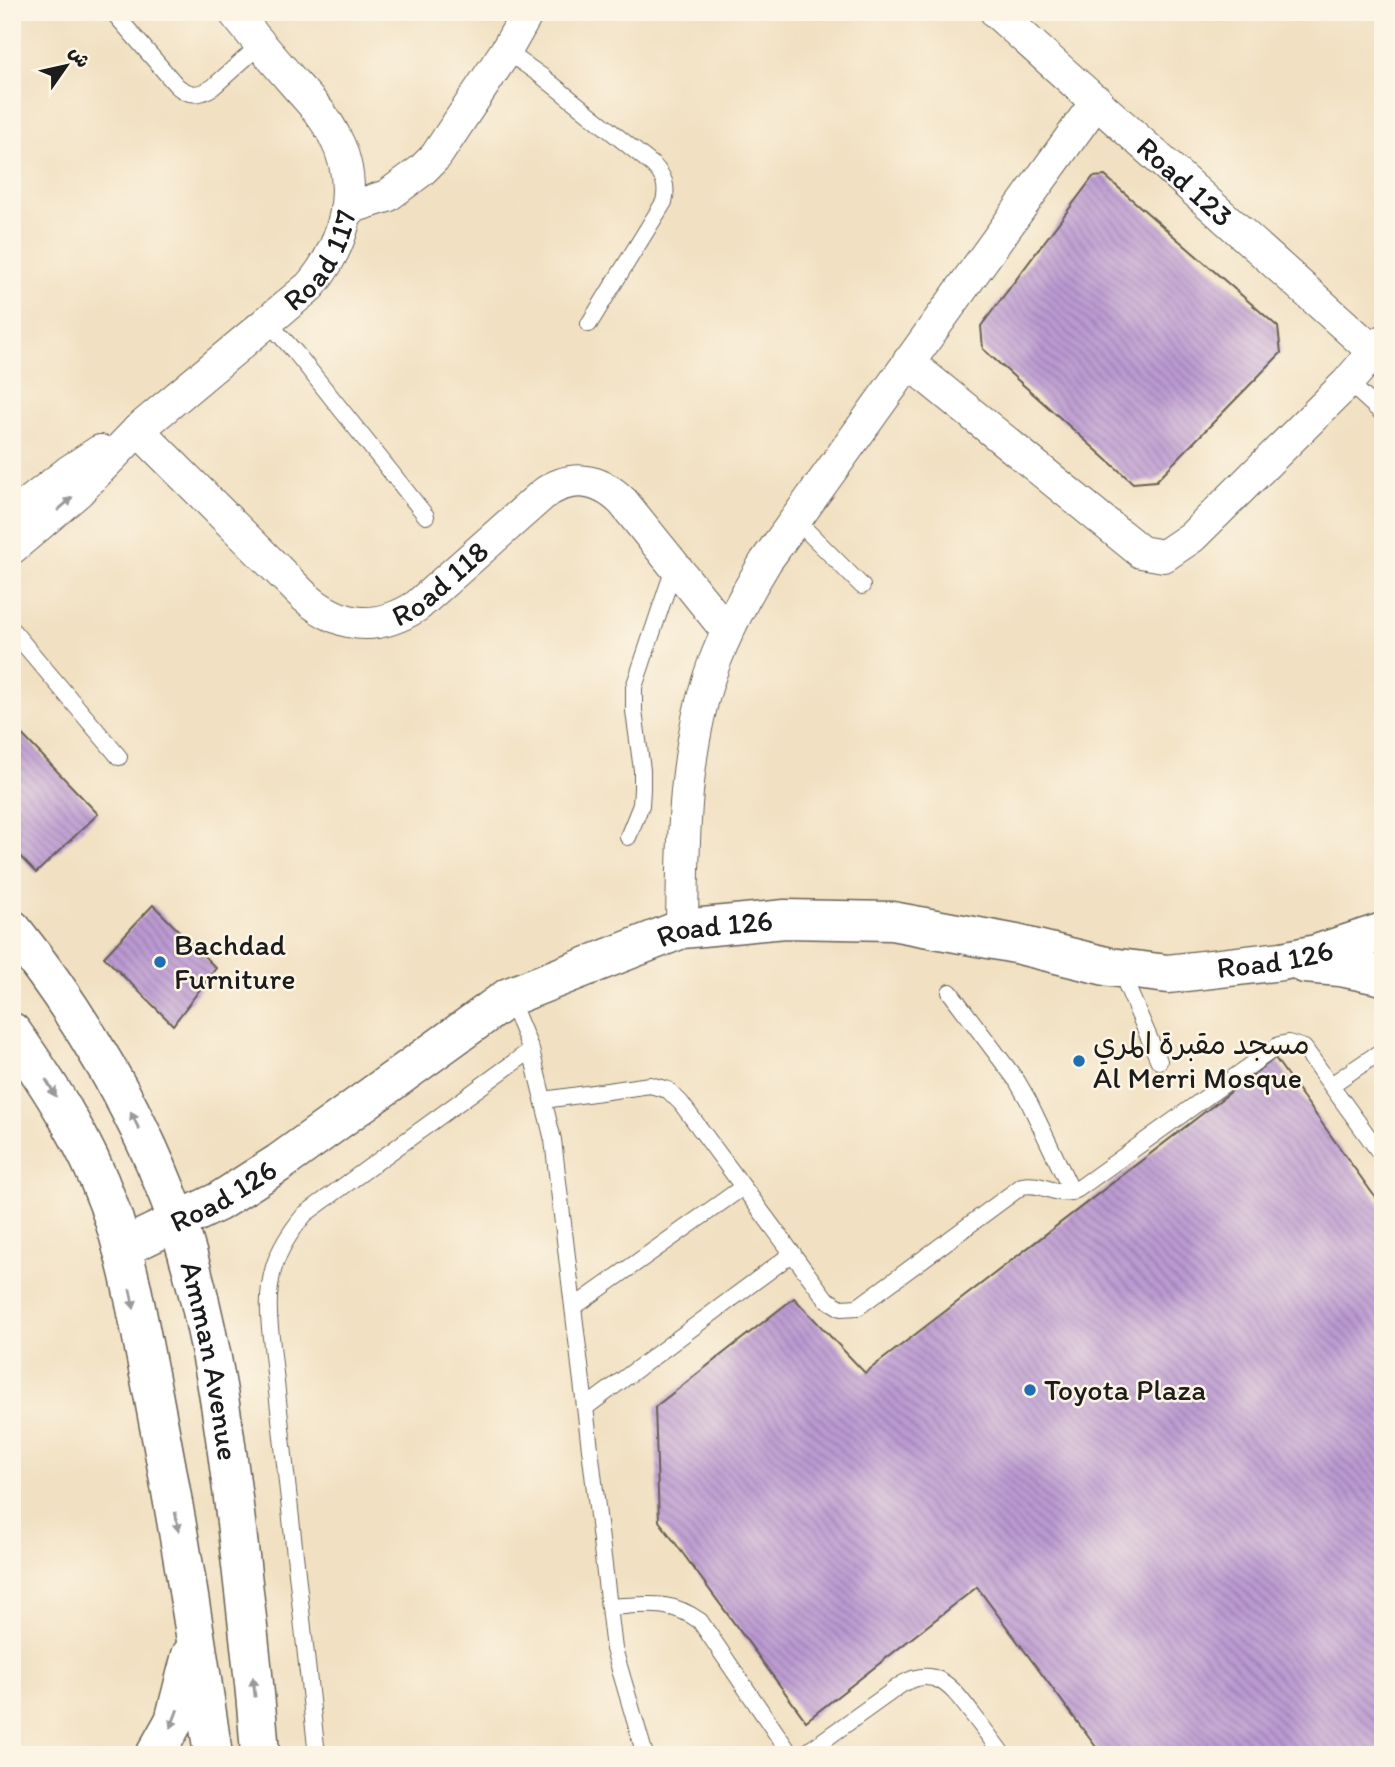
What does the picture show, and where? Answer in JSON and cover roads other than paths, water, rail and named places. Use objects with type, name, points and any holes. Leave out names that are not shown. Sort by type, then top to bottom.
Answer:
[{"type":"street","points":[[234,12],[325,118],[345,160],[346,209]]},
{"type":"street","name":"Road 117","points":[[12,548],[79,491],[138,430],[310,286],[325,269],[343,230],[346,209],[387,196],[421,171],[436,156],[506,51],[528,12]]},
{"type":"street","name":"Road 123","points":[[908,362],[1141,551],[1164,556],[1184,543],[1348,382],[1378,346],[996,12]]},
{"type":"street","points":[[682,929],[685,820],[694,745],[702,705],[727,631],[766,561],[795,519],[1097,101]]},
{"type":"street","name":"Road 117","points":[[12,516],[90,456],[138,430]]},
{"type":"street","name":"Road 118","points":[[138,430],[304,596],[329,615],[344,621],[374,623],[389,620],[410,610],[542,495],[565,482],[591,481],[614,493],[727,631]]},
{"type":"street","name":"Road 126","points":[[122,1248],[218,1202],[279,1163],[509,997],[682,929],[785,919],[892,921],[1016,944],[1120,969],[1168,974],[1282,961],[1316,954],[1383,932]]},
{"type":"street","name":"Amman Avenue","points":[[12,929],[63,999],[134,1118],[163,1183],[188,1255],[214,1366],[231,1479],[260,1755]]},
{"type":"street","points":[[1282,961],[1340,967],[1383,976]]},
{"type":"street","name":"Amman Avenue","points":[[12,1032],[45,1079],[81,1139],[107,1201],[122,1248],[167,1465],[196,1633],[213,1755]]},
{"type":"street","points":[[155,1755],[174,1721],[196,1633]]},
{"type":"lane","points":[[113,12],[177,86],[194,94],[204,93],[213,87],[261,44]]},
{"type":"lane","points":[[506,51],[653,166],[665,184],[664,202],[589,324]]},
{"type":"lane","points":[[268,322],[296,353],[426,516]]},
{"type":"lane","points":[[1348,382],[1383,414]]},
{"type":"lane","points":[[795,519],[862,586]]},
{"type":"lane","points":[[628,837],[641,805],[642,789],[634,687],[675,565]]},
{"type":"lane","points":[[12,630],[119,757]]},
{"type":"lane","points":[[1120,969],[1159,1062]]},
{"type":"lane","points":[[950,992],[1005,1063],[1028,1100],[1072,1192]]},
{"type":"lane","points":[[509,997],[531,1050],[544,1100],[559,1182],[614,1648],[645,1755]]},
{"type":"lane","points":[[544,1100],[641,1085],[668,1090],[676,1096],[832,1305],[849,1309],[858,1307],[1023,1186],[1038,1185],[1059,1193],[1072,1192],[1279,1045],[1288,1043],[1304,1048],[1383,1157]]},
{"type":"lane","points":[[317,1755],[269,1317],[269,1286],[273,1266],[281,1247],[305,1214],[531,1050]]},
{"type":"lane","points":[[1331,1085],[1383,1050]]},
{"type":"lane","points":[[574,1307],[743,1186]]},
{"type":"lane","points":[[586,1407],[793,1254]]},
{"type":"lane","points":[[610,1607],[656,1604],[672,1606],[700,1621],[791,1755]]},
{"type":"lane","points":[[803,1755],[902,1684],[924,1676],[935,1678],[954,1691],[1003,1755]]},
{"type":"place","name":"Bachdad Furniture","points":[[160,962]]},
{"type":"place","name":"مسجد مقبرة المري Al Merri Mosque","points":[[1079,1061]]},
{"type":"place","name":"Toyota Plaza","points":[[1030,1390]]}]
